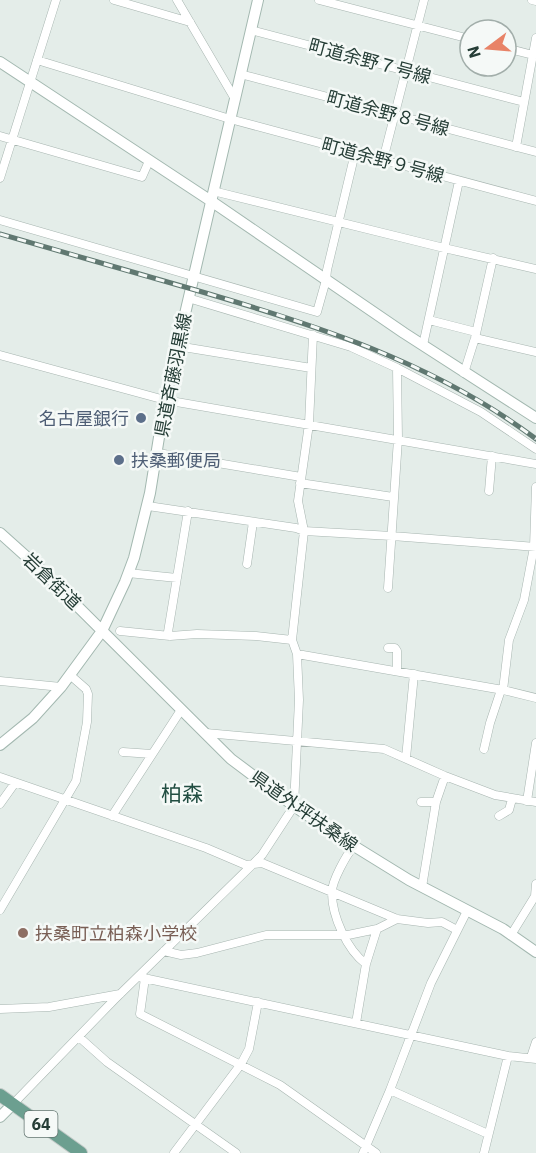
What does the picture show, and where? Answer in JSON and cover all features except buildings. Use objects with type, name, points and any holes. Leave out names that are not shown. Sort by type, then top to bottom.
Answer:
[{"type":"main road","name":"県道斉藤羽黒線","points":[[0,745],[33,718],[70,675],[102,631],[129,573],[148,506],[165,400],[258,0]]},
{"type":"main road","points":[[0,62],[149,161],[212,196],[326,280],[464,373],[536,418]]},
{"type":"main road","name":"岩倉街道","points":[[0,533],[102,631]]},
{"type":"main road","name":"県道外坪扶桑線","points":[[102,631],[231,759],[294,806],[354,846],[422,887],[511,935],[536,952]]},
{"type":"main road","name":"64","points":[[0,1095],[81,1153]]},
{"type":"main road","points":[[0,1117],[13,1104]]},
{"type":"street","points":[[0,178],[56,0]]},
{"type":"street","points":[[114,0],[190,22]]},
{"type":"street","points":[[177,0],[235,99]]},
{"type":"street","points":[[319,0],[458,36]]},
{"type":"street","points":[[383,160],[424,0]]},
{"type":"street","name":"町道余野７号線","points":[[251,30],[524,102]]},
{"type":"street","points":[[516,147],[536,38]]},
{"type":"street","points":[[518,51],[533,55]]},
{"type":"street","name":"町道余野９号線","points":[[37,60],[230,119],[536,201]]},
{"type":"street","name":"町道余野８号線","points":[[240,74],[536,152]]},
{"type":"street","points":[[0,136],[142,177],[149,161]]},
{"type":"street","points":[[0,220],[317,312],[356,153]]},
{"type":"street","points":[[423,345],[459,181]]},
{"type":"street","points":[[212,196],[339,221],[444,248],[536,268]]},
{"type":"street","points":[[464,373],[476,335],[493,258]]},
{"type":"street","points":[[189,298],[351,347],[481,412],[536,449]]},
{"type":"street","points":[[429,320],[536,352]]},
{"type":"street","points":[[13,1104],[120,994],[142,978],[164,951],[262,855],[294,806],[299,700],[297,654],[292,640],[304,531],[298,501],[309,424],[313,335]]},
{"type":"street","points":[[177,346],[311,368]]},
{"type":"street","points":[[0,355],[165,400],[492,456],[536,460]]},
{"type":"street","points":[[388,588],[398,439],[397,368]]},
{"type":"street","points":[[158,453],[393,497]]},
{"type":"street","points":[[489,491],[492,456]]},
{"type":"street","points":[[484,749],[490,723],[502,690],[509,640],[525,600],[535,547],[536,488]]},
{"type":"street","points":[[148,506],[304,531],[535,547]]},
{"type":"street","points":[[170,636],[168,632],[188,511]]},
{"type":"street","points":[[247,564],[253,522]]},
{"type":"street","points":[[129,573],[177,578]]},
{"type":"street","points":[[120,631],[170,636],[244,636],[292,640]]},
{"type":"street","points":[[388,648],[395,648],[397,651],[397,671]]},
{"type":"street","points":[[297,654],[536,698]]},
{"type":"street","points":[[406,758],[414,674]]},
{"type":"street","points":[[1,908],[76,781],[87,722],[88,694],[86,689],[70,675]]},
{"type":"street","points":[[0,681],[61,687]]},
{"type":"street","points":[[112,816],[181,710]]},
{"type":"street","points":[[204,733],[384,749],[495,795],[536,802]]},
{"type":"street","points":[[527,801],[536,743]]},
{"type":"street","points":[[123,752],[152,754]]},
{"type":"street","points":[[422,887],[436,802],[445,776]]},
{"type":"street","points":[[0,777],[228,856],[246,865],[262,863],[398,919],[428,923],[442,921],[457,930]]},
{"type":"street","points":[[0,804],[15,783]]},
{"type":"street","points":[[499,816],[509,810],[512,799]]},
{"type":"street","points":[[421,802],[436,802]]},
{"type":"street","points":[[354,846],[346,858],[332,893],[342,934],[366,964]]},
{"type":"street","points":[[511,935],[535,896],[536,884]]},
{"type":"street","points":[[365,1150],[431,983],[466,911]]},
{"type":"street","points":[[164,951],[181,955],[197,953],[266,935],[348,934],[377,929],[398,919]]},
{"type":"street","points":[[356,1023],[366,964],[377,929]]},
{"type":"street","points":[[142,978],[508,1056],[534,1058],[536,1042]]},
{"type":"street","points":[[142,978],[140,1014],[280,1085],[365,1150],[376,1153]]},
{"type":"street","points":[[0,1009],[49,1007],[120,994]]},
{"type":"street","points":[[174,1153],[241,1064],[249,1049],[258,1002]]},
{"type":"street","points":[[79,1037],[107,1062],[236,1153]]},
{"type":"street","points":[[484,1153],[508,1056]]},
{"type":"street","points":[[390,1090],[488,1134]]},
{"type":"railway","points":[[0,234],[237,302],[371,348],[456,388],[497,412],[536,439]]},
{"type":"place","name":"名古屋銀行","points":[[141,418]]},
{"type":"place","name":"扶桑郵便局","points":[[119,460]]},
{"type":"place","name":"扶桑町立柏森小学校","points":[[23,933]]},
{"type":"district","name":"柏森","points":[[182,793]]}]
